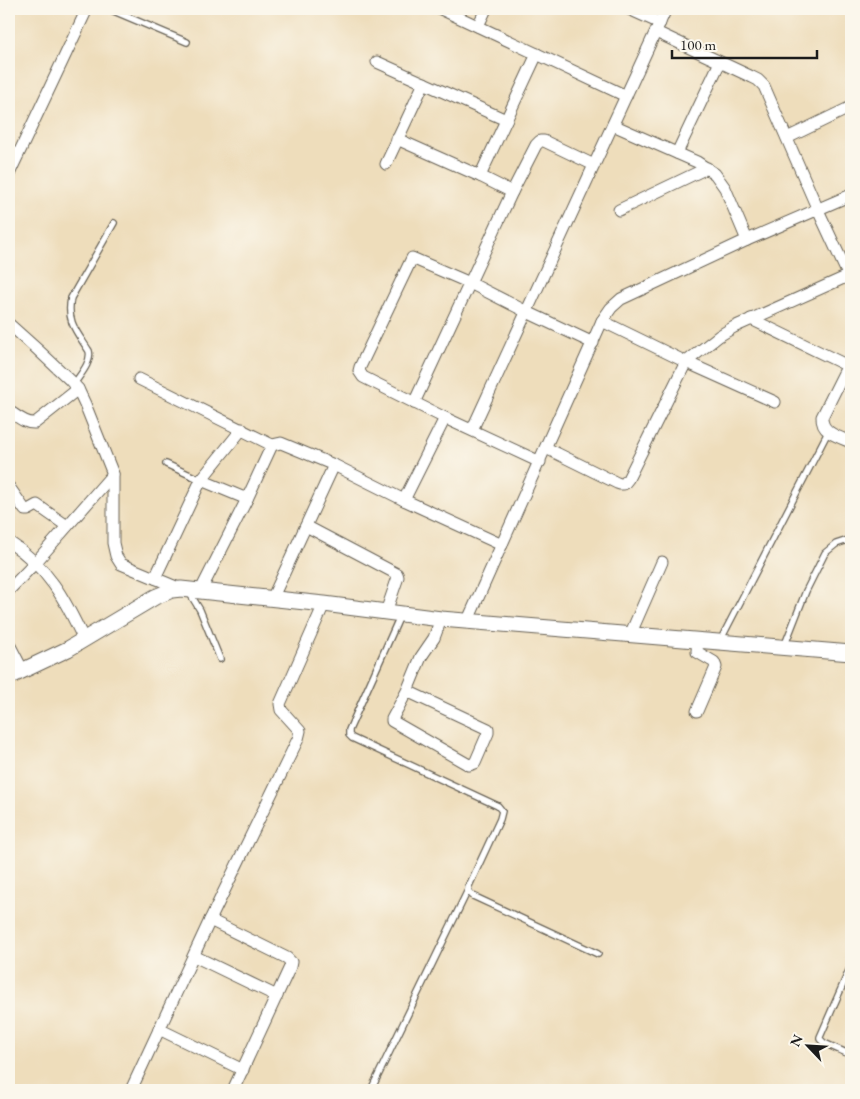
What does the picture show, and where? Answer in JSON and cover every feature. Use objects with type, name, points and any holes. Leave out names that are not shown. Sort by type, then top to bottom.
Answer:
[{"type":"street","points":[[9,174],[87,9]]},
{"type":"street","points":[[441,9],[626,96]]},
{"type":"street","points":[[478,26],[486,9]]},
{"type":"street","points":[[546,448],[617,483],[624,484],[686,362],[720,336],[751,319],[850,278],[846,255],[818,210],[764,86],[758,80],[720,62],[658,28],[629,9]]},
{"type":"street","points":[[472,430],[666,9]]},
{"type":"street","points":[[480,176],[537,54]]},
{"type":"street","points":[[376,62],[506,120]]},
{"type":"street","points":[[677,153],[720,62]]},
{"type":"street","points":[[386,164],[424,83]]},
{"type":"street","points":[[787,138],[851,107]]},
{"type":"street","points":[[613,125],[677,153],[715,174],[725,188],[747,240]]},
{"type":"street","points":[[398,139],[512,192]]},
{"type":"street","points":[[414,403],[512,192],[536,145],[544,141],[594,165]]},
{"type":"street","points":[[619,210],[707,168]]},
{"type":"street","points":[[468,620],[602,321],[611,308],[621,299],[747,240],[851,195]]},
{"type":"street","points":[[540,462],[363,377],[359,371],[360,367],[412,258],[470,283],[593,343]]},
{"type":"street","points":[[751,319],[850,363],[822,417],[822,423],[828,432],[851,442]]},
{"type":"street","points":[[602,321],[686,362],[775,402]]},
{"type":"street","points":[[10,328],[60,370],[76,387],[85,404],[113,474],[113,543],[116,556],[121,564],[189,590]]},
{"type":"street","points":[[139,379],[272,445],[281,443],[334,465],[404,500],[502,545]]},
{"type":"street","points":[[9,411],[30,424],[35,423],[76,387]]},
{"type":"street","points":[[404,500],[445,418]]},
{"type":"street","points":[[154,578],[200,480],[242,429]]},
{"type":"street","points":[[189,590],[247,500],[272,445]]},
{"type":"street","points":[[272,600],[334,465]]},
{"type":"street","points":[[9,590],[35,564],[113,474]]},
{"type":"street","points":[[200,480],[247,500]]},
{"type":"street","points":[[9,487],[25,510],[36,505],[67,526]]},
{"type":"street","points":[[306,526],[397,574],[393,613]]},
{"type":"street","points":[[9,542],[47,575],[69,607],[84,640]]},
{"type":"street","points":[[630,635],[662,562]]},
{"type":"street","points":[[9,644],[16,674],[84,640],[155,597],[172,590],[189,590],[324,604],[441,619],[851,653]]},
{"type":"street","points":[[131,1090],[210,920],[298,739],[300,731],[281,710],[280,704],[324,604]]},
{"type":"street","points":[[407,691],[488,728],[488,733],[473,765],[469,765],[392,722],[421,657],[434,638],[441,619]]},
{"type":"street","points":[[698,640],[696,651],[714,662],[716,667],[698,711]]},
{"type":"street","points":[[210,920],[291,962],[233,1090]]},
{"type":"street","points":[[194,956],[277,996]]},
{"type":"street","points":[[159,1029],[242,1070]]},
{"type":"lane","points":[[109,9],[187,42]]},
{"type":"lane","points":[[76,387],[90,355],[71,321],[69,315],[71,298],[114,223]]},
{"type":"lane","points":[[720,642],[828,432]]},
{"type":"lane","points":[[166,464],[200,480]]},
{"type":"lane","points":[[784,647],[806,591],[825,553],[836,544],[851,539]]},
{"type":"lane","points":[[189,590],[200,610],[220,659]]},
{"type":"lane","points":[[371,1090],[468,890],[502,811],[498,806],[349,735],[349,730],[393,613]]},
{"type":"lane","points":[[468,890],[473,896],[598,954]]},
{"type":"lane","points":[[851,966],[820,1037],[824,1043],[851,1055]]}]
